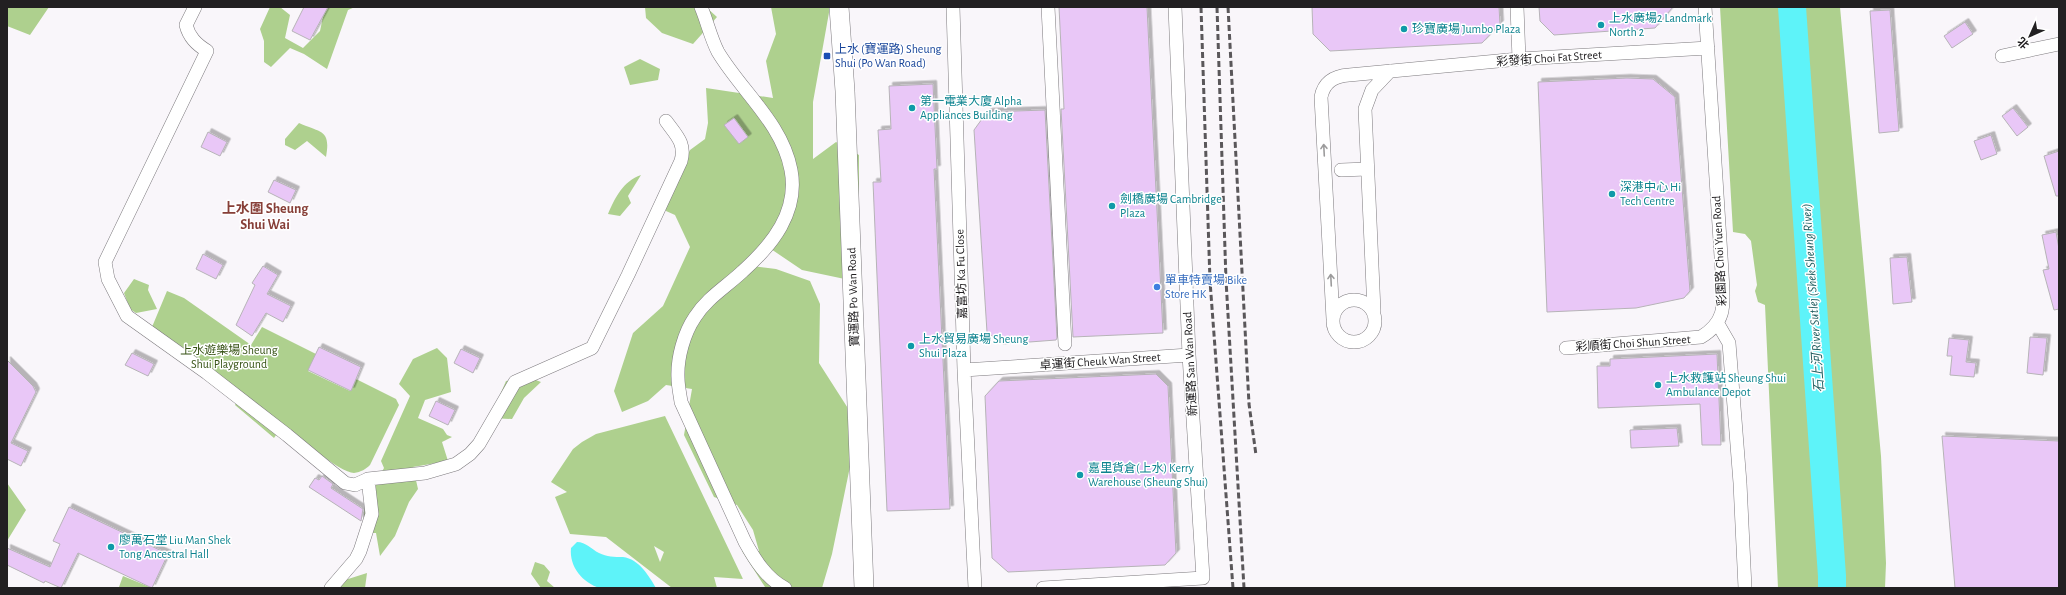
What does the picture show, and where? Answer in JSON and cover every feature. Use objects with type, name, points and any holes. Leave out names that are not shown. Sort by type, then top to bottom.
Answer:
[{"type":"street","points":[[195,7],[186,25],[188,34],[197,44],[207,51],[105,262],[108,279],[127,316],[207,373],[287,435],[345,483],[355,485],[368,479],[425,473],[456,464],[470,454],[479,444],[515,382],[592,348],[681,161],[684,151],[681,142],[666,121]]},
{"type":"street","points":[[701,7],[718,52],[774,129],[783,146],[791,170],[793,192],[787,217],[772,242],[742,272],[712,295],[694,318],[682,348],[678,377],[681,402],[755,559],[766,572],[785,588]]},
{"type":"street","name":"寶運路 Po Wan Road","points":[[840,7],[845,91],[864,588]]},
{"type":"street","name":"嘉富坊 Ka Fu Close","points":[[953,7],[964,370],[975,588]]},
{"type":"street","points":[[1048,7],[1065,344]]},
{"type":"street","name":"新運路 San Wan Road","points":[[1043,588],[1203,578],[1189,355],[1175,7]]},
{"type":"street","points":[[1517,7],[1519,59]]},
{"type":"street","name":"彩園路 Choi Yuen Road","points":[[1705,7],[1724,308],[1718,324],[1729,343],[1740,484],[1745,588]]},
{"type":"street","points":[[2002,56],[2059,44]]},
{"type":"street","name":"彩發街 Choi Fat Street","points":[[1390,71],[1372,90],[1368,99],[1365,120],[1375,326],[1373,332],[1368,337],[1355,342],[1348,341],[1336,332],[1333,319],[1322,105],[1323,89],[1333,78],[1344,75],[1519,59],[1708,48]]},
{"type":"street","points":[[1341,170],[1367,170]]},
{"type":"street","points":[[1333,319],[1338,306],[1350,299],[1364,302],[1374,311]]},
{"type":"street","name":"彩順街 Choi Shun Street","points":[[1566,348],[1692,339],[1701,337],[1718,324]]},
{"type":"street","name":"卓運街 Cheuk Wan Street","points":[[964,370],[1189,355]]},
{"type":"street","points":[[331,588],[356,559],[360,551],[372,514],[368,479]]},
{"type":"green space","points":[[7,7],[49,7],[30,35],[7,26]]},
{"type":"green space","points":[[270,7],[280,7],[290,15],[285,38],[303,48],[320,31],[325,7],[355,7],[348,10],[327,69],[304,54],[290,48],[271,67],[264,62],[264,41],[260,29]]},
{"type":"green space","points":[[645,7],[706,7],[717,17],[693,44],[662,33],[646,18]]},
{"type":"green space","points":[[771,7],[830,7],[813,102],[813,159],[836,142],[859,155],[859,282],[802,270],[768,247],[744,265],[776,269],[810,281],[820,304],[819,363],[851,413],[853,452],[832,554],[822,588],[765,587],[742,551],[759,551],[753,530],[737,505],[714,497],[684,435],[692,389],[666,385],[648,401],[622,412],[614,391],[633,333],[663,306],[690,247],[675,215],[666,211],[665,203],[690,150],[705,139],[708,123],[706,88],[773,98],[766,61],[776,34]]},
{"type":"green space","points":[[1720,7],[1840,7],[1881,456],[1886,563],[1885,588],[1778,588],[1765,305],[1758,302],[1755,291],[1757,285],[1751,241],[1745,234],[1733,232]]},
{"type":"green space","points":[[640,59],[660,69],[658,80],[630,85],[624,67]]},
{"type":"green space","points":[[299,123],[323,133],[327,141],[326,157],[307,141],[295,150],[285,145],[285,139]]},
{"type":"green space","points":[[641,175],[628,196],[631,203],[620,216],[608,214],[624,186],[629,181]]},
{"type":"green space","points":[[134,279],[149,285],[148,290],[157,309],[136,313],[130,309],[124,293]]},
{"type":"green space","name":"上水遊樂場 Sheung Shui Playground","points":[[167,291],[184,298],[251,345],[262,327],[316,354],[308,371],[350,391],[356,379],[396,399],[399,405],[370,465],[359,472],[354,473],[347,471],[307,445],[283,425],[274,438],[235,405],[241,393],[152,327]]},
{"type":"green space","points":[[437,348],[447,358],[451,392],[425,400],[418,418],[443,429],[447,435],[452,437],[442,442],[448,461],[413,467],[418,489],[409,502],[395,536],[380,556],[376,533],[363,533],[365,503],[384,468],[381,461],[410,396],[399,384],[413,359]]},
{"type":"green space","points":[[528,377],[541,382],[524,398],[512,419],[490,418],[506,381]]},
{"type":"green space","points":[[665,416],[743,579],[714,577],[717,588],[672,588],[606,537],[570,534],[555,497],[567,492],[551,482],[573,449],[596,434]],"holes":[[[654,546],[664,552],[660,562]]]},
{"type":"green space","points":[[7,483],[26,510],[7,541]]},
{"type":"green space","points":[[535,562],[544,565],[550,572],[547,581],[555,588],[541,588],[531,574]]},
{"type":"green space","points":[[367,573],[365,588],[339,588],[345,580]]},
{"type":"green space","points":[[123,576],[152,588],[121,588],[119,587]]},
{"type":"water","points":[[577,542],[586,544],[605,555],[629,558],[643,569],[656,588],[605,589],[594,586],[578,573],[572,562],[571,548]]},
{"type":"building","points":[[304,7],[328,7],[310,40],[292,31]]},
{"type":"building","name":"劍橋廣場 Cambridge Plaza","points":[[1059,7],[1147,7],[1163,333],[1073,337],[1061,109],[1064,109]]},
{"type":"building","name":"珍寶廣場 Jumbo Plaza","points":[[1312,7],[1499,7],[1500,24],[1482,43],[1330,51],[1313,34]]},
{"type":"building","name":"上水廣場2 Landmark North 2","points":[[1539,7],[1673,7],[1655,28],[1554,35],[1540,21]]},
{"type":"building","points":[[1890,10],[1899,131],[1879,133],[1870,11]]},
{"type":"building","points":[[1965,22],[1973,34],[1952,48],[1944,36]]},
{"type":"building","name":"深港中心 Hi Tech Centre","points":[[1627,78],[1653,79],[1675,97],[1690,291],[1684,298],[1636,308],[1547,312],[1538,82]]},
{"type":"building","name":"上水貿易廣場 Sheung Shui Plaza","points":[[933,84],[937,169],[934,169],[950,509],[887,511],[873,182],[881,182],[878,130],[891,129],[889,86]]},
{"type":"building","points":[[2013,108],[2028,127],[2017,136],[2002,116]]},
{"type":"building","points":[[1045,110],[1057,338],[1056,340],[1003,344],[987,332],[974,130],[987,112]]},
{"type":"building","points":[[734,118],[748,137],[739,144],[724,125]]},
{"type":"building","points":[[208,132],[227,142],[220,156],[201,147]]},
{"type":"building","points":[[1991,135],[1997,154],[1981,160],[1974,141]]},
{"type":"building","points":[[2059,151],[2059,196],[2056,196],[2044,156]]},
{"type":"building","points":[[274,180],[296,190],[290,203],[268,192]]},
{"type":"building","points":[[2056,232],[2059,249],[2059,309],[2054,310],[2043,270],[2049,269],[2042,235]]},
{"type":"building","points":[[203,254],[223,265],[216,279],[196,269]]},
{"type":"building","points":[[1907,257],[1912,302],[1893,304],[1890,258]]},
{"type":"building","points":[[263,266],[278,275],[267,294],[291,306],[283,322],[266,313],[252,336],[236,325],[255,285],[252,283]]},
{"type":"building","points":[[2030,337],[2047,338],[2043,375],[2027,373]]},
{"type":"building","points":[[1949,338],[1969,340],[1966,362],[1976,363],[1974,377],[1950,375],[1952,356],[1947,356]]},
{"type":"building","points":[[319,347],[361,367],[351,391],[308,370]]},
{"type":"building","points":[[461,349],[480,358],[473,373],[454,363]]},
{"type":"building","points":[[132,353],[154,364],[148,376],[125,365]]},
{"type":"building","name":"上水救護站 Sheung Shui Ambulance Depot","points":[[1717,354],[1721,445],[1702,445],[1700,404],[1598,408],[1597,366],[1610,366],[1610,359]]},
{"type":"building","points":[[7,360],[33,386],[36,392],[11,443],[28,451],[21,466],[7,459]]},
{"type":"building","name":"嘉里貨倉(上水) Kerry Warehouse (Sheung Shui)","points":[[1156,374],[1168,386],[1176,553],[1165,565],[1008,572],[992,558],[985,396],[999,381]]},
{"type":"building","points":[[436,401],[455,410],[448,425],[429,416]]},
{"type":"building","points":[[1677,428],[1679,446],[1631,448],[1630,430]]},
{"type":"building","points":[[1942,436],[2059,441],[2059,588],[1955,588]]},
{"type":"building","points":[[322,476],[333,484],[331,488],[363,509],[361,521],[309,487],[315,478],[319,480]]},
{"type":"building","name":"廖萬石堂 Liu Man Shek Tong Ancestral Hall","points":[[69,507],[168,554],[152,588],[78,553],[61,588],[45,581],[44,583],[7,565],[7,548],[50,567],[60,544],[53,541]]},
{"type":"waterway","name":"石上河 River Sutlej (Shek Sheung River)","points":[[1792,7],[1832,588]]},
{"type":"railway","points":[[1201,7],[1210,281],[1233,588]]},
{"type":"railway","points":[[1217,7],[1226,280],[1244,588]]},
{"type":"railway","points":[[1228,7],[1249,404],[1256,455]]},
{"type":"place","name":"上水廣場2 Landmark North 2","points":[[1601,25]]},
{"type":"place","name":"珍寶廣場 Jumbo Plaza","points":[[1404,29]]},
{"type":"place","name":"上水 (寶運路) Sheung Shui (Po Wan Road)","points":[[827,56]]},
{"type":"place","name":"第一電業大廈 Alpha Appliances Building","points":[[912,108]]},
{"type":"place","name":"深港中心 Hi Tech Centre","points":[[1612,194]]},
{"type":"place","name":"劍橋廣場 Cambridge Plaza","points":[[1112,206]]},
{"type":"place","name":"單車特賣場 Bike Store HK","points":[[1157,287]]},
{"type":"place","name":"上水貿易廣場 Sheung Shui Plaza","points":[[911,346]]},
{"type":"place","name":"上水救護站 Sheung Shui Ambulance Depot","points":[[1658,385]]},
{"type":"place","name":"嘉里貨倉(上水) Kerry Warehouse (Sheung Shui)","points":[[1080,475]]},
{"type":"place","name":"廖萬石堂 Liu Man Shek Tong Ancestral Hall","points":[[111,547]]},
{"type":"district","name":"上水圍 Sheung Shui Wai","points":[[265,216]]}]
